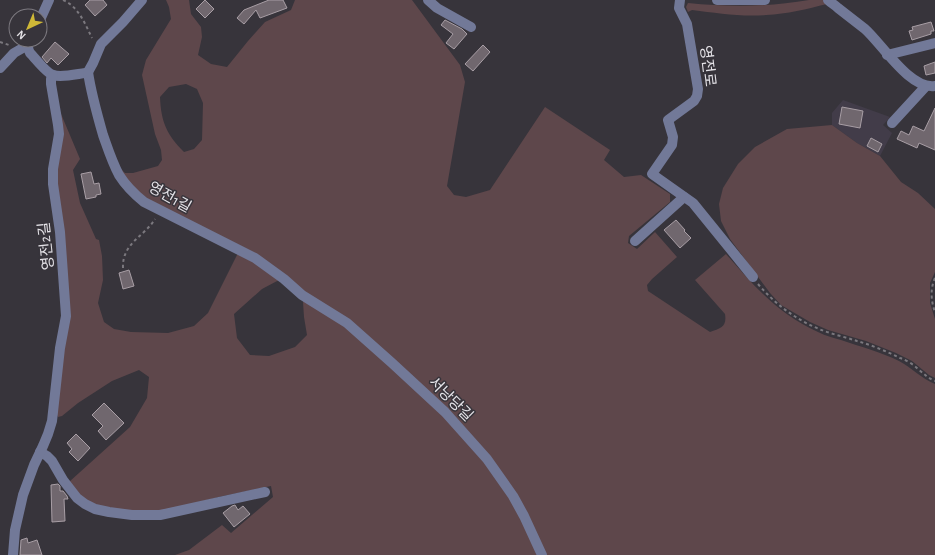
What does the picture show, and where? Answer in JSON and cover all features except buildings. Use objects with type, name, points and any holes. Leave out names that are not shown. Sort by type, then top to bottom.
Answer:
[{"type":"street","points":[[28,48],[30,53],[48,72],[53,75],[73,75],[88,72],[101,44],[142,0]]},
{"type":"street","points":[[428,0],[437,8],[471,27]]},
{"type":"street","name":"영전로","points":[[680,0],[679,8],[687,24],[698,89],[697,96],[694,101],[668,120],[673,137],[672,145],[652,174],[699,210],[753,277]]},
{"type":"street","points":[[717,0],[765,0]]},
{"type":"street","points":[[828,0],[866,30],[900,68],[918,83],[930,86]]},
{"type":"street","points":[[887,55],[935,43]]},
{"type":"street","points":[[0,68],[14,53],[22,48]]},
{"type":"street","name":"영전1길","points":[[88,72],[94,105],[112,160],[119,175],[127,186],[144,202],[255,258],[284,278],[302,295]]},
{"type":"street","name":"영전2길","points":[[13,555],[15,530],[22,495],[48,434],[52,420],[60,348],[66,316],[60,232],[53,184],[53,169],[59,134],[51,84],[53,75]]},
{"type":"street","points":[[892,123],[930,86]]},
{"type":"street","points":[[635,241],[684,197]]},
{"type":"street","name":"서낭당길","points":[[302,295],[347,323],[392,362],[444,412],[487,459],[513,496],[542,555]]},
{"type":"street","points":[[40,452],[52,461],[63,480],[77,498],[95,509],[109,512],[132,515],[160,514],[265,492]]},
{"type":"path","points":[[63,0],[74,7],[80,14],[98,50]]},
{"type":"path","points":[[124,268],[123,262],[127,250],[152,226],[161,210]]},
{"type":"path","points":[[753,277],[767,294],[779,305],[798,318],[820,329],[859,341],[902,358],[916,367],[929,379],[935,381]]},
{"type":"path","points":[[935,278],[932,284],[932,303],[935,312]]},
{"type":"shaded area","points":[[166,0],[189,0],[191,14],[201,27],[202,37],[198,55],[211,64],[227,67],[265,22],[291,10],[295,0],[412,0],[460,65],[465,82],[447,186],[454,195],[466,197],[490,190],[545,107],[610,150],[604,160],[624,177],[641,175],[670,194],[670,202],[629,236],[628,243],[637,249],[655,232],[677,257],[652,279],[647,285],[648,291],[710,332],[717,329],[724,324],[725,314],[695,280],[726,254],[757,288],[791,317],[824,335],[871,350],[899,361],[935,384],[935,555],[175,555],[189,550],[222,525],[231,533],[273,497],[271,486],[164,511],[148,513],[114,510],[97,506],[81,497],[69,482],[130,427],[147,398],[149,377],[139,370],[112,381],[78,403],[62,416],[58,417],[56,413],[63,349],[69,316],[65,251],[56,171],[62,137],[62,125],[56,102],[80,159],[73,170],[80,203],[96,239],[99,240],[102,256],[103,280],[98,303],[104,322],[114,329],[131,332],[168,333],[194,326],[208,313],[238,253],[254,262],[279,280],[262,289],[234,314],[237,338],[250,355],[269,356],[295,347],[307,335],[303,302],[309,296],[287,276],[256,254],[145,199],[131,187],[118,166],[125,173],[133,173],[158,166],[162,160],[161,150],[155,134],[142,75],[146,60],[171,19]],"holes":[[[186,84],[197,89],[203,103],[202,140],[194,149],[184,152],[173,140],[166,128],[162,114],[160,97],[169,87]]]},
{"type":"shaded area","points":[[809,0],[825,0],[827,4],[789,12],[757,15],[692,10],[688,12],[686,7],[688,3],[748,6]]},
{"type":"shaded area","points":[[843,100],[890,117],[883,125],[892,133],[880,156],[857,143],[832,125],[832,113]]},
{"type":"shaded area","points":[[832,125],[857,143],[880,156],[901,182],[918,193],[935,209],[935,272],[930,283],[930,303],[935,319],[935,378],[912,361],[896,353],[866,341],[828,330],[810,322],[781,305],[770,293],[730,239],[721,221],[719,204],[723,188],[738,164],[755,147],[787,129]]}]
